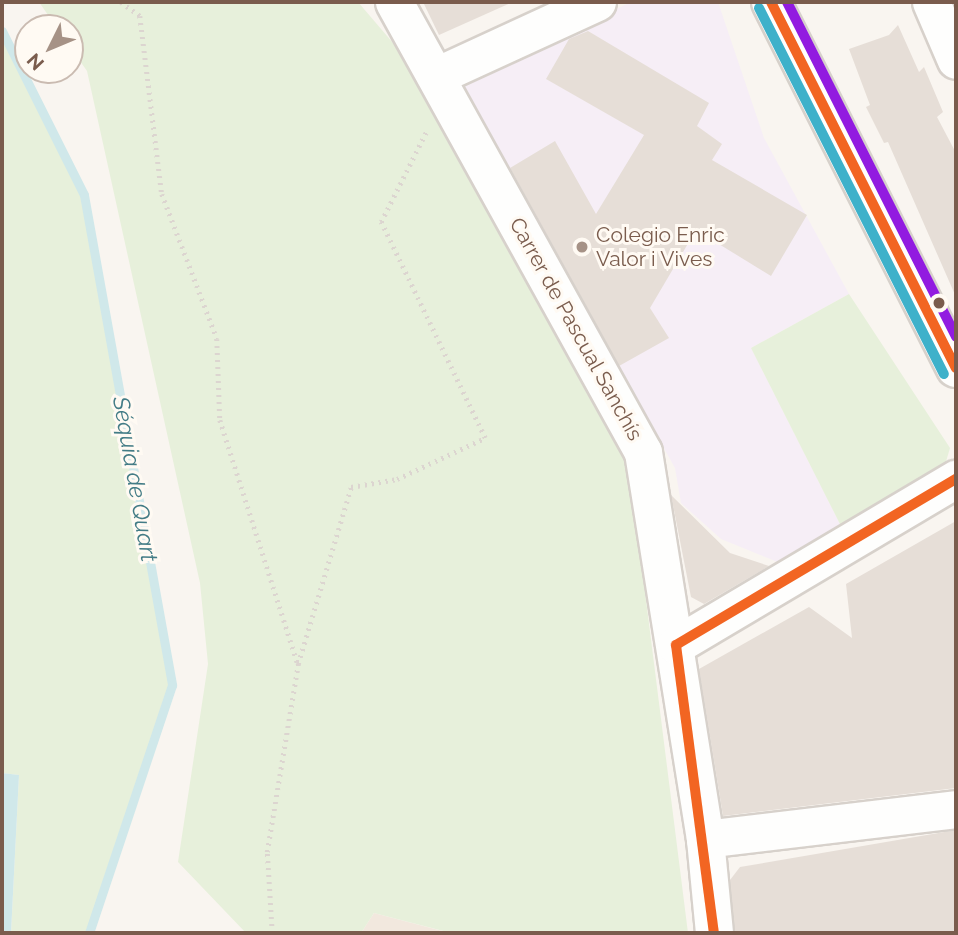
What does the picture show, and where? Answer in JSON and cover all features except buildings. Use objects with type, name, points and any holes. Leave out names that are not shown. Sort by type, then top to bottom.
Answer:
[{"type":"street","name":"Carrer de Pascual Sanchís","points":[[394,2],[438,75],[643,452],[705,839],[714,933]]},
{"type":"street","points":[[438,75],[597,2]]},
{"type":"street","points":[[771,2],[956,368]]},
{"type":"street","points":[[931,2],[956,60]]},
{"type":"street","points":[[676,645],[956,479]]},
{"type":"street","points":[[705,839],[956,809]]},
{"type":"path","points":[[121,2],[140,16],[162,194],[214,328],[220,420],[298,664]]},
{"type":"path","points":[[272,933],[267,852],[298,664],[351,487],[397,479],[485,438],[381,222],[430,123]]},
{"type":"shaded area","points":[[631,2],[718,2],[764,138],[849,294],[751,348],[842,528],[780,563],[721,539],[681,503],[675,468],[460,85]]},
{"type":"shaded area","points":[[374,913],[450,933],[361,933]]},
{"type":"green space","points":[[39,2],[358,2],[411,64],[628,457],[688,933],[451,933],[374,913],[361,933],[246,933],[178,862],[208,664],[200,583],[84,67],[84,14],[47,14]]},
{"type":"green space","points":[[2,38],[14,61],[14,84],[26,84],[84,195],[172,685],[89,933],[11,933],[19,775],[2,773]]},
{"type":"green space","points":[[849,294],[950,448],[942,475],[842,528],[751,348]]},
{"type":"water","points":[[2,773],[19,775],[11,933],[2,933]]},
{"type":"waterway","name":"Séquia de Quart","points":[[2,31],[84,195],[172,685],[89,933]]},
{"type":"transit line","points":[[771,2],[956,368]]},
{"type":"transit line","points":[[787,2],[956,337]]},
{"type":"transit line","points":[[759,8],[944,374]]},
{"type":"transit line","points":[[676,645],[956,479]]},
{"type":"transit line","points":[[676,645],[714,933]]},
{"type":"place","name":"Colegio Enric Valor i Vives","points":[[582,247]]}]
